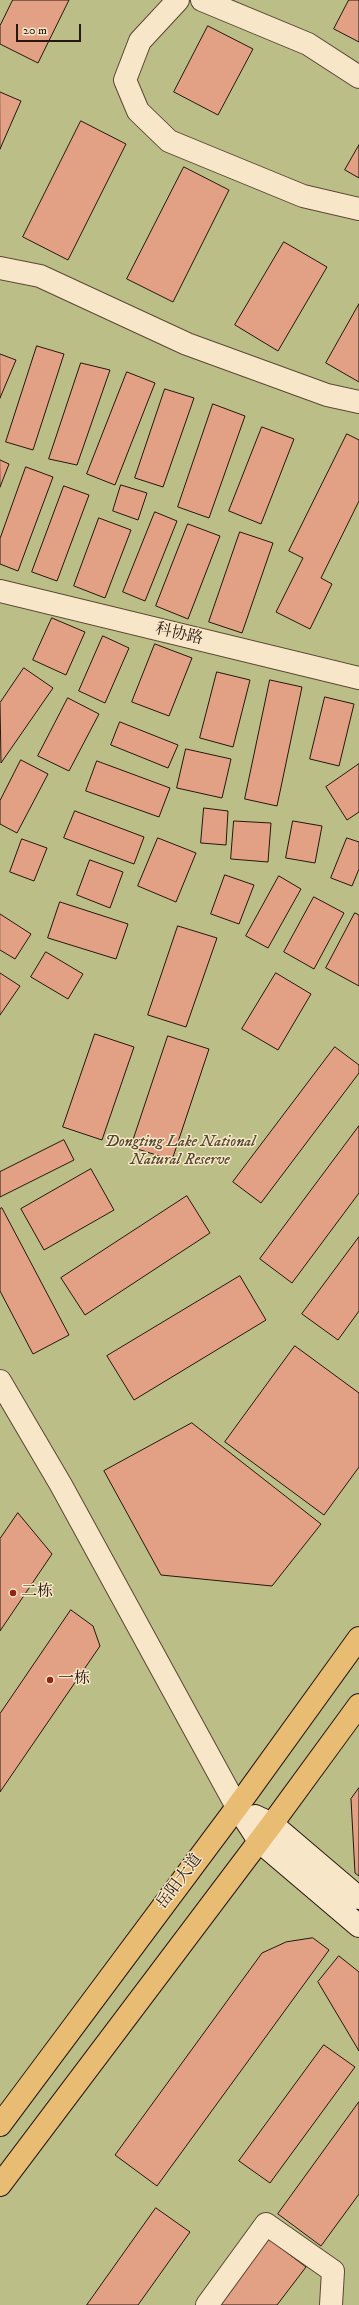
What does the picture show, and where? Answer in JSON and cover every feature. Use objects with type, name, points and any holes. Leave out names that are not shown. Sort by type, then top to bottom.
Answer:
[{"type":"main road","name":"岳阳大道","points":[[0,2125],[237,1807],[359,1638]]},
{"type":"main road","points":[[0,2185],[266,1833],[359,1705]]},
{"type":"street","points":[[178,0],[140,41],[125,80],[138,111],[169,141],[303,196],[359,209]]},
{"type":"street","points":[[202,0],[308,44],[359,77]]},
{"type":"street","points":[[0,268],[40,276],[187,344],[327,395],[359,402]]},
{"type":"street","name":"科协路","points":[[0,591],[359,678]]},
{"type":"street","points":[[0,1381],[65,1492],[237,1807],[266,1833],[359,1926]]},
{"type":"street","points":[[266,1833],[359,1898]]},
{"type":"street","points":[[207,2305],[266,2224],[332,2271],[331,2305]]},
{"type":"green space","name":"Dongting Lake National Natural Reserve","points":[[0,0],[359,0],[359,2305],[0,2305]]},
{"type":"building","points":[[13,0],[69,0],[38,63],[0,44],[0,26]]},
{"type":"building","points":[[349,0],[359,0],[359,42],[334,29]]},
{"type":"building","points":[[208,26],[253,49],[218,115],[174,92]]},
{"type":"building","points":[[0,92],[21,101],[0,149]]},
{"type":"building","points":[[81,121],[126,144],[68,260],[23,237]]},
{"type":"building","points":[[359,145],[359,178],[345,170]]},
{"type":"building","points":[[184,167],[229,190],[173,302],[127,279]]},
{"type":"building","points":[[284,242],[327,267],[278,351],[235,325]]},
{"type":"building","points":[[359,304],[359,382],[326,363]]},
{"type":"building","points":[[37,346],[64,354],[33,450],[6,442]]},
{"type":"building","points":[[0,354],[16,360],[0,398]]},
{"type":"building","points":[[81,363],[110,370],[77,465],[49,459]]},
{"type":"building","points":[[127,372],[155,383],[115,485],[87,474]]},
{"type":"building","points":[[165,389],[194,398],[163,487],[135,478]]},
{"type":"building","points":[[213,404],[245,416],[209,518],[178,507]]},
{"type":"building","points":[[262,427],[294,439],[261,524],[229,511]]},
{"type":"building","points":[[347,434],[359,440],[359,501],[321,578],[332,584],[310,629],[276,612],[303,558],[289,551]]},
{"type":"building","points":[[0,460],[9,464],[0,487]]},
{"type":"building","points":[[26,467],[53,477],[18,571],[0,564],[0,539]]},
{"type":"building","points":[[121,485],[147,493],[138,520],[113,511]]},
{"type":"building","points":[[64,486],[89,495],[57,581],[32,572]]},
{"type":"building","points":[[155,512],[177,521],[145,601],[123,592]]},
{"type":"building","points":[[99,518],[131,530],[105,598],[74,586]]},
{"type":"building","points":[[188,524],[220,536],[188,619],[156,606]]},
{"type":"building","points":[[240,532],[273,543],[242,633],[209,622]]},
{"type":"building","points":[[52,618],[85,632],[66,675],[33,660]]},
{"type":"building","points":[[103,636],[129,648],[105,703],[79,691]]},
{"type":"building","points":[[155,644],[192,658],[169,716],[132,702]]},
{"type":"building","points":[[24,668],[53,688],[1,763],[0,703]]},
{"type":"building","points":[[217,672],[250,680],[233,747],[200,738]]},
{"type":"building","points":[[270,680],[302,687],[277,806],[245,799]]},
{"type":"building","points":[[325,697],[354,704],[339,766],[310,759]]},
{"type":"building","points":[[68,698],[99,714],[69,771],[38,756]]},
{"type":"building","points":[[120,722],[178,745],[168,768],[111,745]]},
{"type":"building","points":[[186,749],[231,759],[222,798],[177,788]]},
{"type":"building","points":[[21,760],[48,774],[17,833],[0,824],[0,801]]},
{"type":"building","points":[[97,761],[170,788],[159,817],[86,791]]},
{"type":"building","points":[[359,764],[359,812],[347,820],[326,787]]},
{"type":"building","points":[[204,808],[228,811],[226,845],[201,843]]},
{"type":"building","points":[[75,811],[144,837],[134,864],[64,838]]},
{"type":"building","points":[[234,821],[271,823],[268,862],[231,859]]},
{"type":"building","points":[[293,821],[322,826],[315,863],[286,858]]},
{"type":"building","points":[[158,838],[196,853],[176,902],[138,886]]},
{"type":"building","points":[[347,838],[359,842],[359,869],[352,886],[331,878]]},
{"type":"building","points":[[22,839],[47,848],[34,881],[10,872]]},
{"type":"building","points":[[90,860],[123,872],[110,908],[77,895]]},
{"type":"building","points":[[225,875],[254,885],[239,924],[211,914]]},
{"type":"building","points":[[279,876],[301,889],[268,948],[246,936]]},
{"type":"building","points":[[314,897],[344,913],[314,969],[284,952]]},
{"type":"building","points":[[60,902],[128,924],[116,959],[48,938]]},
{"type":"building","points":[[355,913],[359,915],[359,986],[326,968]]},
{"type":"building","points":[[0,914],[31,934],[15,959],[0,950]]},
{"type":"building","points":[[178,926],[217,938],[186,1027],[148,1015]]},
{"type":"building","points":[[46,952],[83,974],[68,999],[31,977]]},
{"type":"building","points":[[0,973],[20,986],[0,1015]]},
{"type":"building","points":[[276,973],[311,994],[278,1050],[242,1029]]},
{"type":"building","points":[[95,1034],[134,1047],[102,1140],[63,1127]]},
{"type":"building","points":[[168,1036],[209,1049],[172,1160],[131,1147]]},
{"type":"building","points":[[335,1047],[359,1065],[359,1073],[261,1203],[233,1182]]},
{"type":"building","points":[[359,1126],[359,1193],[292,1283],[260,1259]]},
{"type":"building","points":[[64,1140],[74,1160],[0,1197],[0,1172]]},
{"type":"building","points":[[91,1169],[114,1210],[44,1250],[21,1209]]},
{"type":"building","points":[[187,1196],[210,1233],[85,1315],[61,1278]]},
{"type":"building","points":[[2,1208],[69,1335],[33,1354],[0,1291],[0,1209]]},
{"type":"building","points":[[359,1237],[359,1311],[338,1340],[302,1314]]},
{"type":"building","points":[[240,1276],[266,1320],[134,1400],[107,1356]]},
{"type":"building","points":[[295,1346],[359,1393],[359,1467],[324,1515],[225,1442]]},
{"type":"building","points":[[192,1423],[321,1524],[272,1586],[161,1575],[104,1471]]},
{"type":"building","name":"二栋","points":[[18,1513],[52,1554],[0,1631],[0,1539]]},
{"type":"building","name":"一栋","points":[[71,1610],[93,1626],[100,1646],[0,1792],[0,1714]]},
{"type":"building","points":[[359,1788],[359,1876],[355,1873],[351,1799]]},
{"type":"building","points":[[313,1938],[329,1950],[157,2186],[115,2155],[262,1953],[286,1942]]},
{"type":"building","points":[[339,1956],[359,1972],[359,2051],[318,1982]]},
{"type":"building","points":[[324,2045],[355,2067],[270,2183],[239,2161]]},
{"type":"building","points":[[359,2102],[359,2194],[321,2246],[278,2214]]},
{"type":"building","points":[[156,2208],[190,2232],[138,2305],[87,2305]]},
{"type":"building","points":[[269,2239],[306,2267],[277,2305],[218,2305]]},
{"type":"place","name":"二栋","points":[[13,1593]]},
{"type":"place","name":"一栋","points":[[50,1680]]}]
